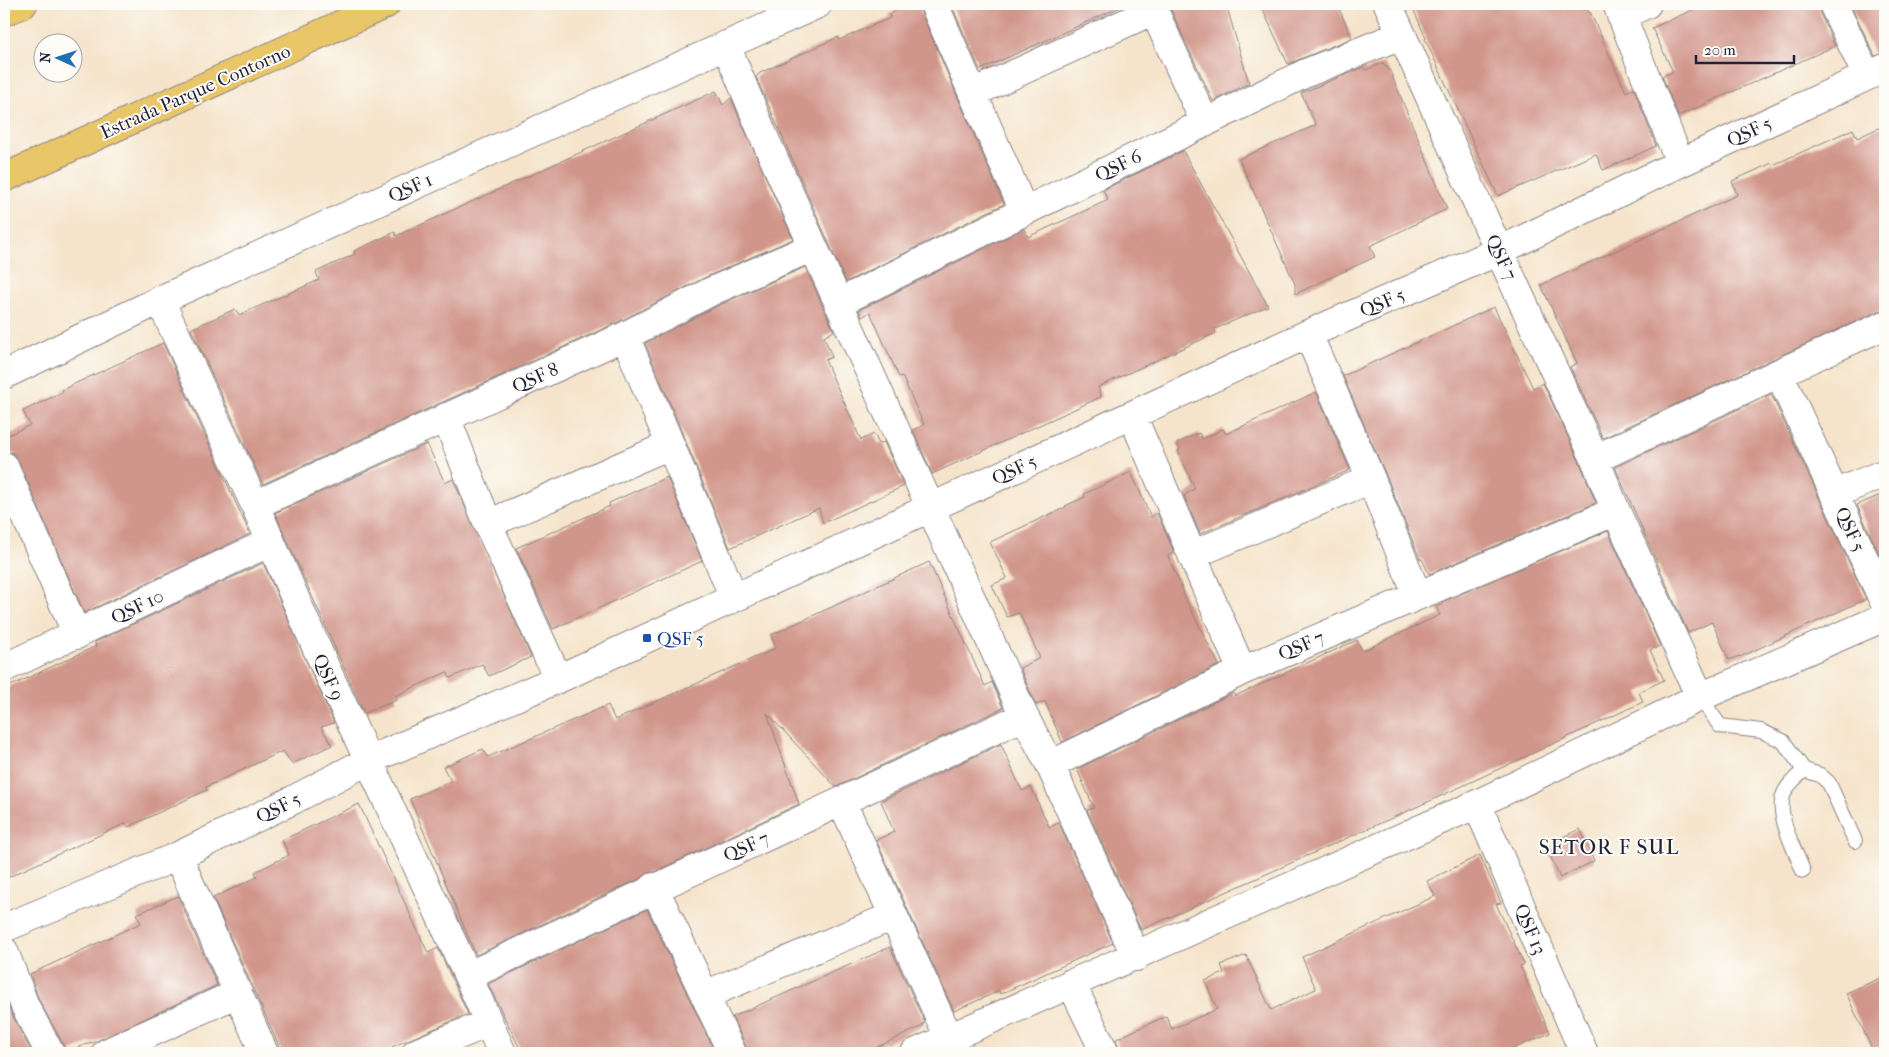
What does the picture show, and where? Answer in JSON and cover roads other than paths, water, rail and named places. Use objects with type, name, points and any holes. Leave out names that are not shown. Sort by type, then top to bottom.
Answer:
[{"type":"highway","points":[[4,12],[24,4]]},
{"type":"highway","name":"Estrada Parque Contorno","points":[[4,178],[386,4]]},
{"type":"street","name":"QSF 1","points":[[4,375],[160,300],[818,4]]},
{"type":"street","points":[[934,4],[1024,211]]},
{"type":"street","name":"QSF 7","points":[[1388,4],[1595,459],[1616,511],[1700,697]]},
{"type":"street","points":[[1647,4],[1619,10],[1680,163]]},
{"type":"street","points":[[1833,4],[1876,72]]},
{"type":"street","points":[[973,93],[1153,7],[1205,122]]},
{"type":"street","name":"QSF 6","points":[[838,303],[1306,73],[1401,35]]},
{"type":"street","points":[[726,44],[765,139],[930,508],[1024,716],[1050,765],[1136,957]]},
{"type":"street","name":"QSF 5","points":[[4,928],[178,856],[294,800],[368,761],[558,679],[1308,334],[1499,251],[1680,163],[1876,72]]},
{"type":"street","name":"QSF 8","points":[[255,505],[625,336],[712,292],[813,246]]},
{"type":"street","name":"QSF 9","points":[[160,300],[255,505],[368,761],[502,1053]]},
{"type":"street","points":[[1595,459],[1779,372],[1885,325]]},
{"type":"street","points":[[1308,334],[1417,595]]},
{"type":"street","points":[[625,336],[734,598]]},
{"type":"street","name":"QSF 5","points":[[1779,372],[1885,604]]},
{"type":"street","points":[[1132,415],[1242,671]]},
{"type":"street","points":[[446,417],[488,524],[558,679]]},
{"type":"street","points":[[488,524],[670,445]]},
{"type":"street","points":[[4,466],[13,513],[77,635]]},
{"type":"street","points":[[1834,494],[1885,473]]},
{"type":"street","points":[[1192,555],[1370,479]]},
{"type":"street","name":"QSF 7","points":[[1050,765],[1242,671],[1616,511]]},
{"type":"street","name":"QSF 10","points":[[4,668],[270,542]]},
{"type":"street","points":[[915,1053],[1072,983],[1136,957],[1477,804],[1700,697],[1885,617]]},
{"type":"street","name":"QSF 7","points":[[468,976],[654,887],[842,802],[1024,716]]},
{"type":"street","points":[[842,802],[948,1038]]},
{"type":"street","name":"QSF 13","points":[[1477,804],[1584,1053]]},
{"type":"street","points":[[178,856],[264,1053]]},
{"type":"street","points":[[654,887],[732,1053]]},
{"type":"street","points":[[705,995],[893,916]]},
{"type":"street","points":[[4,951],[25,1006],[50,1053]]},
{"type":"street","points":[[1072,983],[1104,1053]]},
{"type":"street","points":[[106,1053],[238,993]]},
{"type":"street","points":[[416,1053],[488,1023]]},
{"type":"lane","points":[[1700,697],[1720,726],[1761,731],[1783,741],[1804,770],[1820,775],[1829,783],[1855,842]]},
{"type":"lane","points":[[1803,871],[1784,820],[1782,800],[1790,784],[1804,770]]},
{"type":"place","name":"QSF 5","points":[[647,638]]},
{"type":"district","name":"SETOR F SUL","points":[[1609,847]]}]
